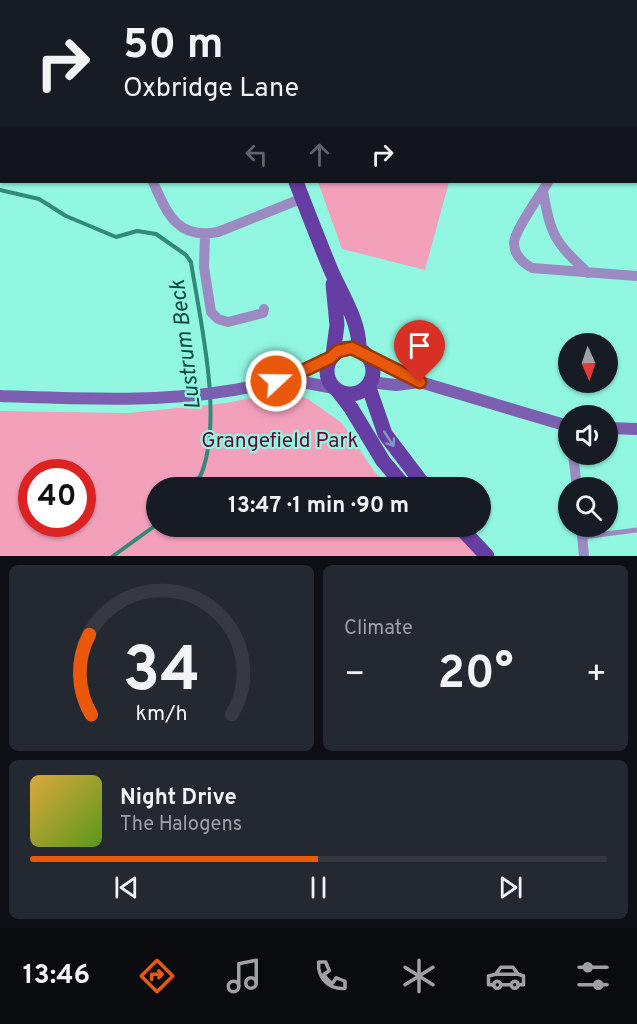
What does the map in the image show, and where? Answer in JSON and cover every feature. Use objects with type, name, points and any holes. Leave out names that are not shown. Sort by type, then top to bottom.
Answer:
[{"type":"main road","points":[[296,183],[330,270],[346,301],[362,352]]},
{"type":"main road","points":[[330,270],[336,300],[337,325],[332,357],[327,369],[328,379],[351,408],[383,461],[397,477]]},
{"type":"main road","points":[[332,357],[345,348],[362,352],[370,360],[372,369],[369,384],[385,434],[418,477]]},
{"type":"main road","points":[[336,389],[349,394],[359,392],[369,384]]},
{"type":"main road","points":[[467,537],[487,556]]},
{"type":"street","points":[[153,183],[167,213],[183,228],[194,233],[218,232],[303,198]]},
{"type":"street","points":[[545,186],[549,224],[554,237],[588,273]]},
{"type":"street","points":[[545,186],[514,242],[517,254],[523,263],[532,268],[637,276]]},
{"type":"street","points":[[205,234],[204,267],[212,312],[218,319],[228,322],[263,313],[264,309]]},
{"type":"street","points":[[362,352],[420,382],[558,423]]},
{"type":"street","points":[[0,396],[78,399],[218,393],[286,379],[332,357]]},
{"type":"street","points":[[286,379],[336,389]]},
{"type":"street","points":[[369,384],[396,385],[420,382]]},
{"type":"street","points":[[618,428],[637,429]]},
{"type":"street","points":[[582,537],[584,556]]},
{"type":"lane","points":[[618,531],[637,530]]},
{"type":"green space","points":[[318,183],[449,183],[425,270],[342,249]]},
{"type":"green space","name":"Grangefield Park","points":[[282,392],[308,399],[342,423],[380,477],[146,477],[146,537],[462,537],[481,549],[487,556],[0,556],[0,411],[129,413],[226,403]]},
{"type":"waterway","name":"Lustrum Beck","points":[[0,190],[39,199],[66,216],[116,237],[137,231],[156,234],[186,255],[191,262],[204,339],[210,396],[208,449],[200,477]]},
{"type":"waterway","name":"Lustrum Beck","points":[[113,556],[146,532]]},
{"type":"route","points":[[276,381],[286,379],[330,358],[338,351],[352,348],[420,382]]}]
